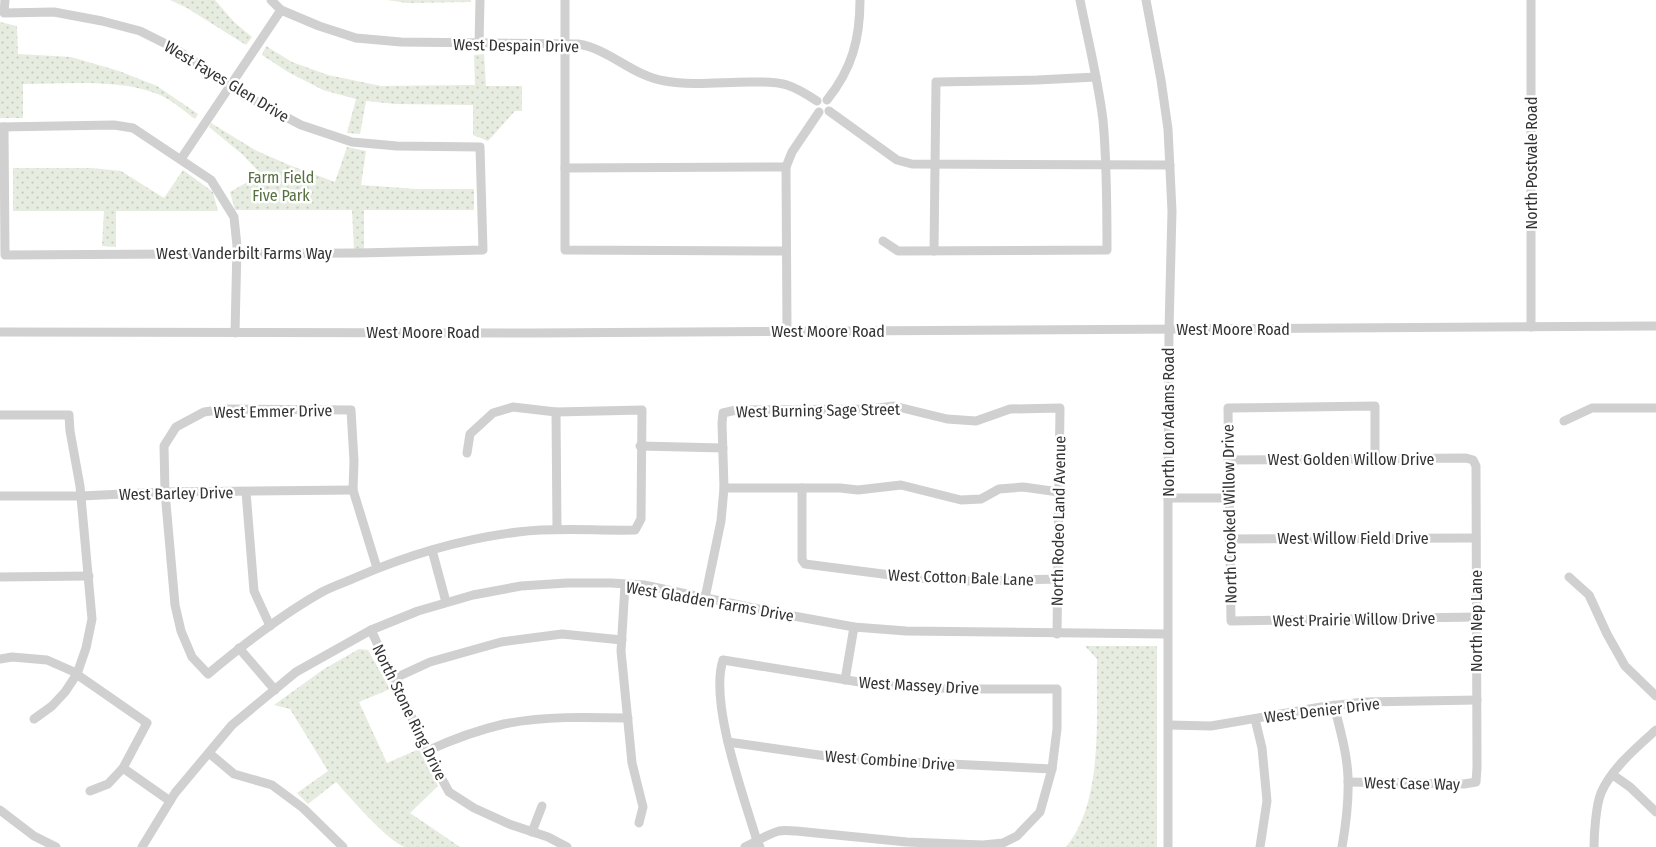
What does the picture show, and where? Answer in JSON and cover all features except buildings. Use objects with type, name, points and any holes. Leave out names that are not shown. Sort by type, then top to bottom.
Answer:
[{"type":"street","name":"West Fayes Glen Drive","points":[[5,0],[4,13],[54,12],[102,21],[140,31],[174,48],[252,99],[301,125],[352,142],[397,146],[480,147],[483,250]]},
{"type":"street","name":"West Despain Drive","points":[[271,0],[281,10],[356,38],[401,42],[592,46],[647,77],[666,82],[767,82],[785,84],[800,90],[818,101]]},
{"type":"street","points":[[479,44],[480,0]]},
{"type":"street","points":[[565,0],[565,250],[786,251]]},
{"type":"street","points":[[827,100],[845,74],[853,57],[859,30],[860,0]]},
{"type":"street","points":[[883,241],[898,251],[1107,250],[1106,165],[1102,120],[1096,77],[1080,0]]},
{"type":"street","name":"North Lon Adams Road","points":[[1146,0],[1168,129],[1172,211],[1169,329],[1167,634],[1169,726],[1168,847]]},
{"type":"street","name":"North Postvale Road","points":[[1531,0],[1531,327]]},
{"type":"street","points":[[181,159],[281,10]]},
{"type":"street","points":[[934,251],[936,82],[1096,77]]},
{"type":"street","points":[[818,112],[816,107],[818,101],[827,100]]},
{"type":"street","points":[[827,100],[831,106],[829,111]]},
{"type":"street","points":[[829,111],[897,160],[912,164],[1170,165]]},
{"type":"street","points":[[818,112],[825,113],[829,111]]},
{"type":"street","points":[[787,331],[786,167],[792,152],[818,112]]},
{"type":"street","points":[[2,127],[114,124],[133,128],[211,180],[234,217],[237,253],[235,333]]},
{"type":"street","name":"West Vanderbilt Farms Way","points":[[2,127],[5,255],[483,250]]},
{"type":"street","points":[[565,168],[786,167]]},
{"type":"street","name":"West Moore Road","points":[[0,332],[787,331],[1656,326]]},
{"type":"street","name":"West Burning Sage Street","points":[[723,448],[723,412],[736,410],[870,409],[894,406],[947,419],[976,421],[1010,409],[1060,408]]},
{"type":"street","name":"North Crooked Willow Drive","points":[[1231,620],[1228,408],[1375,406],[1375,459]]},
{"type":"street","points":[[275,690],[239,648],[323,591],[377,568],[432,550],[485,538],[518,532],[557,529],[635,530],[641,519],[640,446],[642,410],[556,412],[513,407],[492,413],[470,434],[467,453]]},
{"type":"street","name":"North Rodeo Land Avenue","points":[[1056,634],[1060,408]]},
{"type":"street","points":[[1564,421],[1592,408],[1656,408]]},
{"type":"street","name":"West Emmer Drive","points":[[239,648],[208,674],[192,656],[181,631],[175,605],[165,492],[164,446],[176,427],[204,412],[226,409],[351,410],[354,461],[353,490]]},
{"type":"street","points":[[556,412],[557,529]]},
{"type":"street","points":[[0,415],[69,415],[81,496],[92,619],[86,648],[77,674],[65,692],[52,706],[34,719]]},
{"type":"street","points":[[640,446],[723,448],[724,488],[721,521],[705,598]]},
{"type":"street","name":"West Golden Willow Drive","points":[[1228,460],[1466,458],[1473,460]]},
{"type":"street","name":"North Nep Lane","points":[[1473,460],[1476,466],[1476,782]]},
{"type":"street","points":[[724,488],[840,488],[858,490],[901,485],[961,500],[981,499],[999,489],[1023,487],[1059,492]]},
{"type":"street","name":"West Cotton Bale Lane","points":[[802,488],[802,560],[805,564],[914,578],[970,581],[1058,579]]},
{"type":"street","points":[[353,490],[377,568]]},
{"type":"street","name":"West Barley Drive","points":[[0,496],[353,490]]},
{"type":"street","points":[[246,492],[254,590],[270,626]]},
{"type":"street","points":[[1168,498],[1229,498]]},
{"type":"street","name":"West Willow Field Drive","points":[[1229,539],[1476,538]]},
{"type":"street","points":[[432,550],[446,602]]},
{"type":"street","points":[[0,577],[88,576]]},
{"type":"street","points":[[1569,577],[1589,595],[1607,634],[1625,666],[1656,696]]},
{"type":"street","name":"West Gladden Farms Drive","points":[[142,847],[175,793],[232,725],[296,672],[370,630],[418,611],[473,595],[521,586],[567,583],[644,585],[854,627],[906,631],[1167,634]]},
{"type":"street","points":[[625,585],[621,651],[632,763],[643,807],[639,823]]},
{"type":"street","name":"West Prairie Willow Drive","points":[[1231,620],[1476,617]]},
{"type":"street","points":[[845,680],[854,627]]},
{"type":"street","name":"North Stone Ring Drive","points":[[370,630],[427,751],[449,792],[474,808],[567,847]]},
{"type":"street","points":[[393,679],[430,662],[501,642],[562,634],[622,640]]},
{"type":"street","points":[[0,659],[12,657],[47,660],[77,674],[147,723],[123,768],[108,784],[90,791]]},
{"type":"street","name":"West Massey Drive","points":[[728,742],[720,693],[719,672],[723,660],[884,686],[967,689],[1057,689],[1052,769]]},
{"type":"street","name":"West Denier Drive","points":[[1169,726],[1211,726],[1334,705],[1364,702],[1477,700]]},
{"type":"street","points":[[1334,705],[1344,743],[1348,782],[1347,820],[1342,847]]},
{"type":"street","points":[[427,751],[448,741],[504,724],[567,717],[628,718]]},
{"type":"street","points":[[1255,719],[1262,748],[1267,801],[1260,847]]},
{"type":"street","points":[[1594,847],[1600,794],[1621,762],[1656,730]]},
{"type":"street","points":[[728,742],[759,844]]},
{"type":"street","name":"West Combine Drive","points":[[728,742],[847,759],[1052,769]]},
{"type":"street","points":[[209,754],[234,774],[272,785],[303,808],[343,847]]},
{"type":"street","points":[[123,768],[170,801]]},
{"type":"street","points":[[745,847],[759,844],[779,832],[796,831],[907,842],[983,845],[1003,843],[1017,836],[1040,812],[1052,769]]},
{"type":"street","points":[[1612,775],[1630,787],[1656,812]]},
{"type":"street","name":"West Case Way","points":[[1348,782],[1464,784],[1476,782]]},
{"type":"street","points":[[532,832],[542,806]]},
{"type":"street","points":[[0,810],[34,836],[56,847]]},
{"type":"green space","points":[[170,0],[215,0],[234,22],[252,37],[246,45],[187,8]]},
{"type":"green space","points":[[387,0],[471,0],[471,2],[407,3]]},
{"type":"green space","points":[[0,22],[17,26],[18,54],[71,57],[119,71],[157,86],[198,114],[195,119],[160,95],[128,86],[93,83],[23,84],[23,118],[0,118]]},
{"type":"green space","name":"Farm Field Five Park","points":[[266,46],[292,62],[328,75],[381,86],[475,85],[474,55],[484,54],[486,86],[522,86],[522,111],[515,111],[488,141],[473,135],[473,105],[396,104],[366,101],[360,134],[347,133],[356,99],[323,90],[288,72],[262,55]]},
{"type":"green space","name":"Farm Field Five Park","points":[[211,123],[255,150],[335,182],[347,147],[366,151],[361,185],[416,189],[474,189],[474,210],[364,210],[364,249],[354,249],[352,210],[235,210],[230,192],[261,174],[242,154],[209,127]]},
{"type":"green space","name":"Farm Field Five Park","points":[[13,168],[91,168],[121,171],[164,198],[183,170],[213,192],[218,211],[116,211],[116,247],[102,246],[104,211],[13,211]]},
{"type":"green space","points":[[1085,646],[1157,646],[1157,847],[1066,847],[1078,828],[1087,807],[1095,757],[1097,659]]},
{"type":"green space","points":[[359,649],[368,650],[390,689],[359,702],[387,763],[419,749],[438,786],[410,813],[460,847],[406,847],[399,844],[370,819],[336,782],[308,804],[297,793],[328,771],[290,709],[274,705],[324,669]]}]
